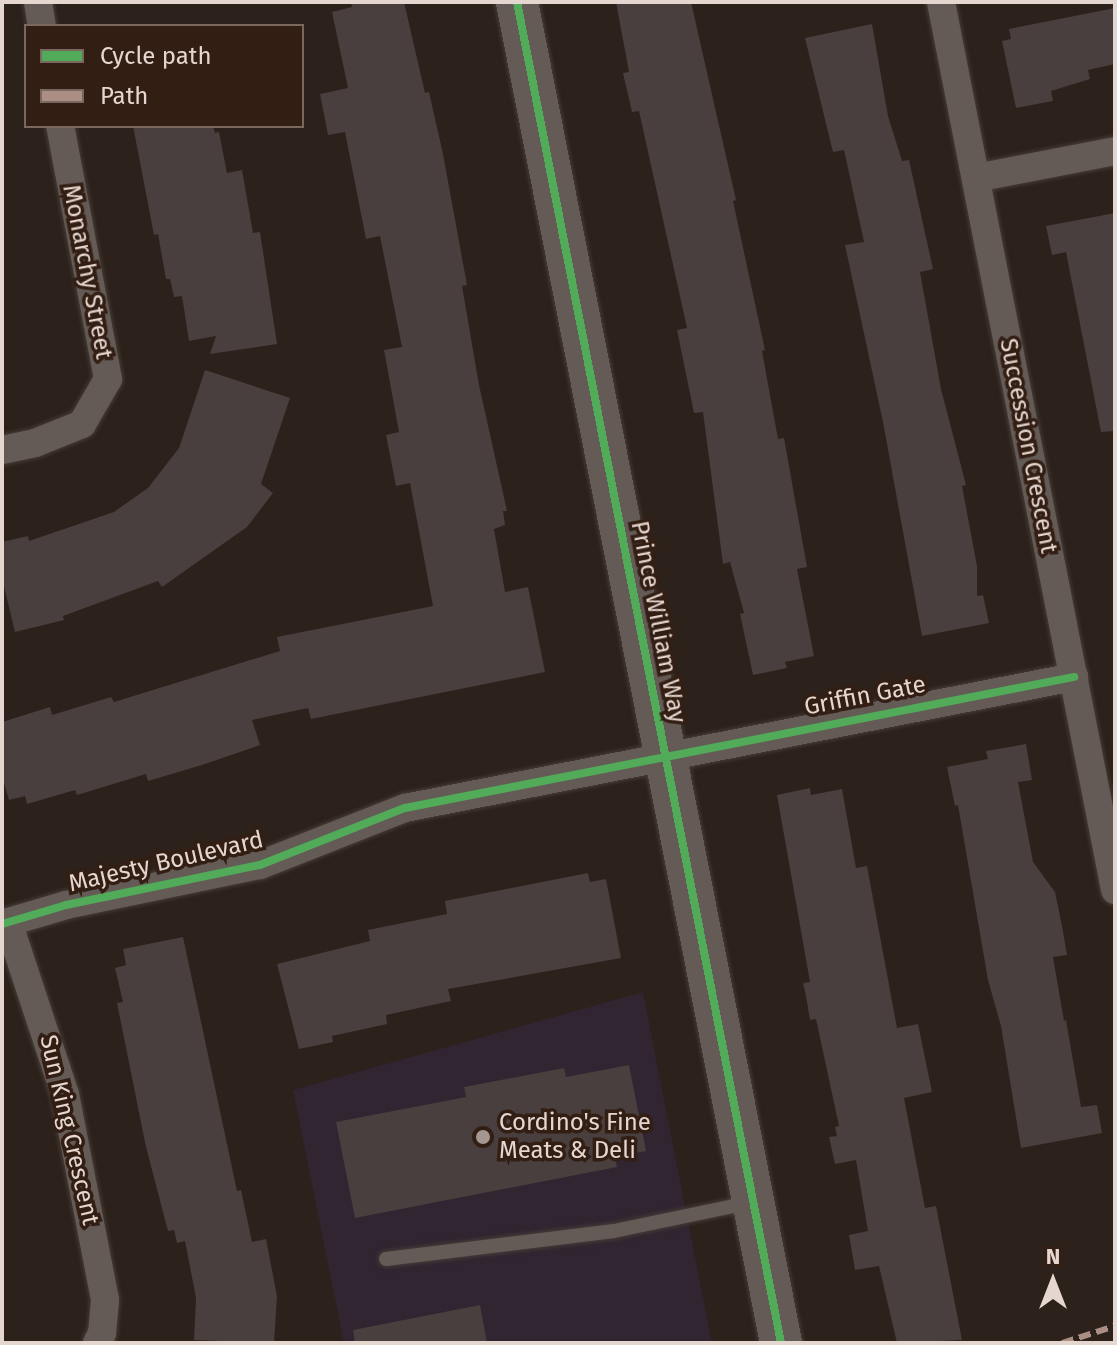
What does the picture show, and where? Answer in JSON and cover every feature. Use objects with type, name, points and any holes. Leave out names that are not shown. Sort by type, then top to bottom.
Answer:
[{"type":"street","points":[[38,2],[42,24]]},
{"type":"street","name":"Prince William Way","points":[[517,2],[781,1343]]},
{"type":"street","name":"Succession Crescent","points":[[941,2],[1115,890]]},
{"type":"street","name":"Monarchy Street","points":[[2,450],[35,443],[82,424],[108,379],[60,128]]},
{"type":"street","points":[[976,178],[1115,151]]},
{"type":"street","name":"Griffin Gate","points":[[663,756],[1074,677]]},
{"type":"street","name":"Majesty Boulevard","points":[[5,923],[66,905],[260,865],[405,808],[663,756]]},
{"type":"street","name":"Sun King Crescent","points":[[5,923],[65,1094],[105,1300],[102,1333],[97,1343]]},
{"type":"lane","points":[[386,1259],[614,1231],[753,1202]]},
{"type":"shaded area","points":[[643,992],[712,1343],[344,1343],[293,1090]]},
{"type":"building","points":[[351,2],[404,2],[443,154],[467,285],[462,286],[479,385],[507,511],[503,511],[505,525],[494,529],[505,592],[528,587],[545,672],[311,719],[308,708],[252,720],[260,745],[202,765],[148,781],[146,774],[77,795],[75,790],[27,804],[25,796],[9,800],[2,776],[2,722],[50,707],[52,715],[111,697],[114,702],[280,651],[277,637],[433,606],[410,483],[396,486],[386,435],[399,432],[384,350],[402,347],[380,236],[366,239],[345,132],[328,135],[320,94],[348,88],[332,12],[352,7]]},
{"type":"building","points":[[616,2],[691,2],[736,200],[733,201],[765,350],[762,351],[778,439],[784,438],[807,567],[797,569],[814,656],[785,662],[787,668],[753,675],[740,614],[744,613],[730,562],[723,564],[703,412],[694,413],[677,330],[687,328],[639,111],[632,112],[623,73],[629,72]]},
{"type":"building","points":[[1115,8],[1115,64],[1088,70],[1090,79],[1051,91],[1053,101],[1016,108],[1002,41],[1011,39],[1009,29]]},
{"type":"building","points":[[872,24],[888,116],[902,161],[909,160],[933,269],[920,272],[941,389],[966,485],[962,486],[977,566],[977,596],[983,595],[989,623],[922,636],[883,422],[845,245],[864,242],[844,150],[833,152],[805,38]]},
{"type":"building","points":[[133,128],[214,128],[215,133],[219,132],[227,173],[242,170],[253,233],[260,232],[277,344],[210,354],[216,336],[189,341],[182,296],[174,297],[170,279],[166,279],[158,234],[154,235]]},
{"type":"building","points":[[1115,213],[1115,431],[1101,432],[1066,252],[1052,255],[1046,226]]},
{"type":"building","points":[[205,370],[290,398],[261,484],[273,493],[247,527],[162,587],[158,581],[63,616],[64,620],[15,632],[2,578],[2,542],[28,536],[29,541],[114,512],[148,488],[179,448]]},
{"type":"building","points":[[1026,744],[1032,780],[1018,782],[1033,862],[1055,892],[1062,926],[1067,955],[1053,957],[1064,1021],[1081,1107],[1097,1105],[1102,1133],[1021,1148],[1001,1026],[988,980],[958,805],[955,806],[947,767],[988,759],[986,751]]},
{"type":"building","points":[[810,788],[811,795],[842,789],[856,868],[867,866],[897,1028],[918,1024],[932,1092],[904,1098],[925,1208],[936,1206],[962,1340],[897,1343],[879,1266],[855,1270],[849,1235],[868,1231],[856,1160],[835,1164],[829,1137],[837,1136],[835,1127],[839,1126],[816,1019],[810,1020],[803,983],[810,982],[777,795]]},
{"type":"building","points":[[588,873],[590,882],[606,879],[621,958],[448,989],[451,1001],[386,1015],[387,1024],[332,1036],[333,1042],[299,1049],[277,964],[370,941],[368,930],[447,914],[445,901]]},
{"type":"building","points":[[183,937],[237,1191],[241,1190],[252,1242],[266,1239],[277,1296],[274,1343],[194,1340],[196,1298],[185,1241],[177,1243],[174,1230],[168,1231],[146,1147],[117,1003],[123,1002],[115,968],[126,965],[123,949]]},
{"type":"building","points":[[629,1065],[646,1151],[615,1157],[617,1167],[355,1218],[336,1122],[466,1097],[464,1087],[564,1068],[566,1077]]},
{"type":"building","points":[[480,1305],[487,1343],[355,1343],[353,1330]]},
{"type":"marked path","points":[[1062,1343],[1115,1326]]},
{"type":"cycle path","points":[[517,2],[781,1343]]},
{"type":"cycle path","points":[[2,924],[66,905],[260,865],[405,808],[1074,677]]},
{"type":"place","name":"Cordino's Fine Meats & Deli","points":[[483,1137]]}]
